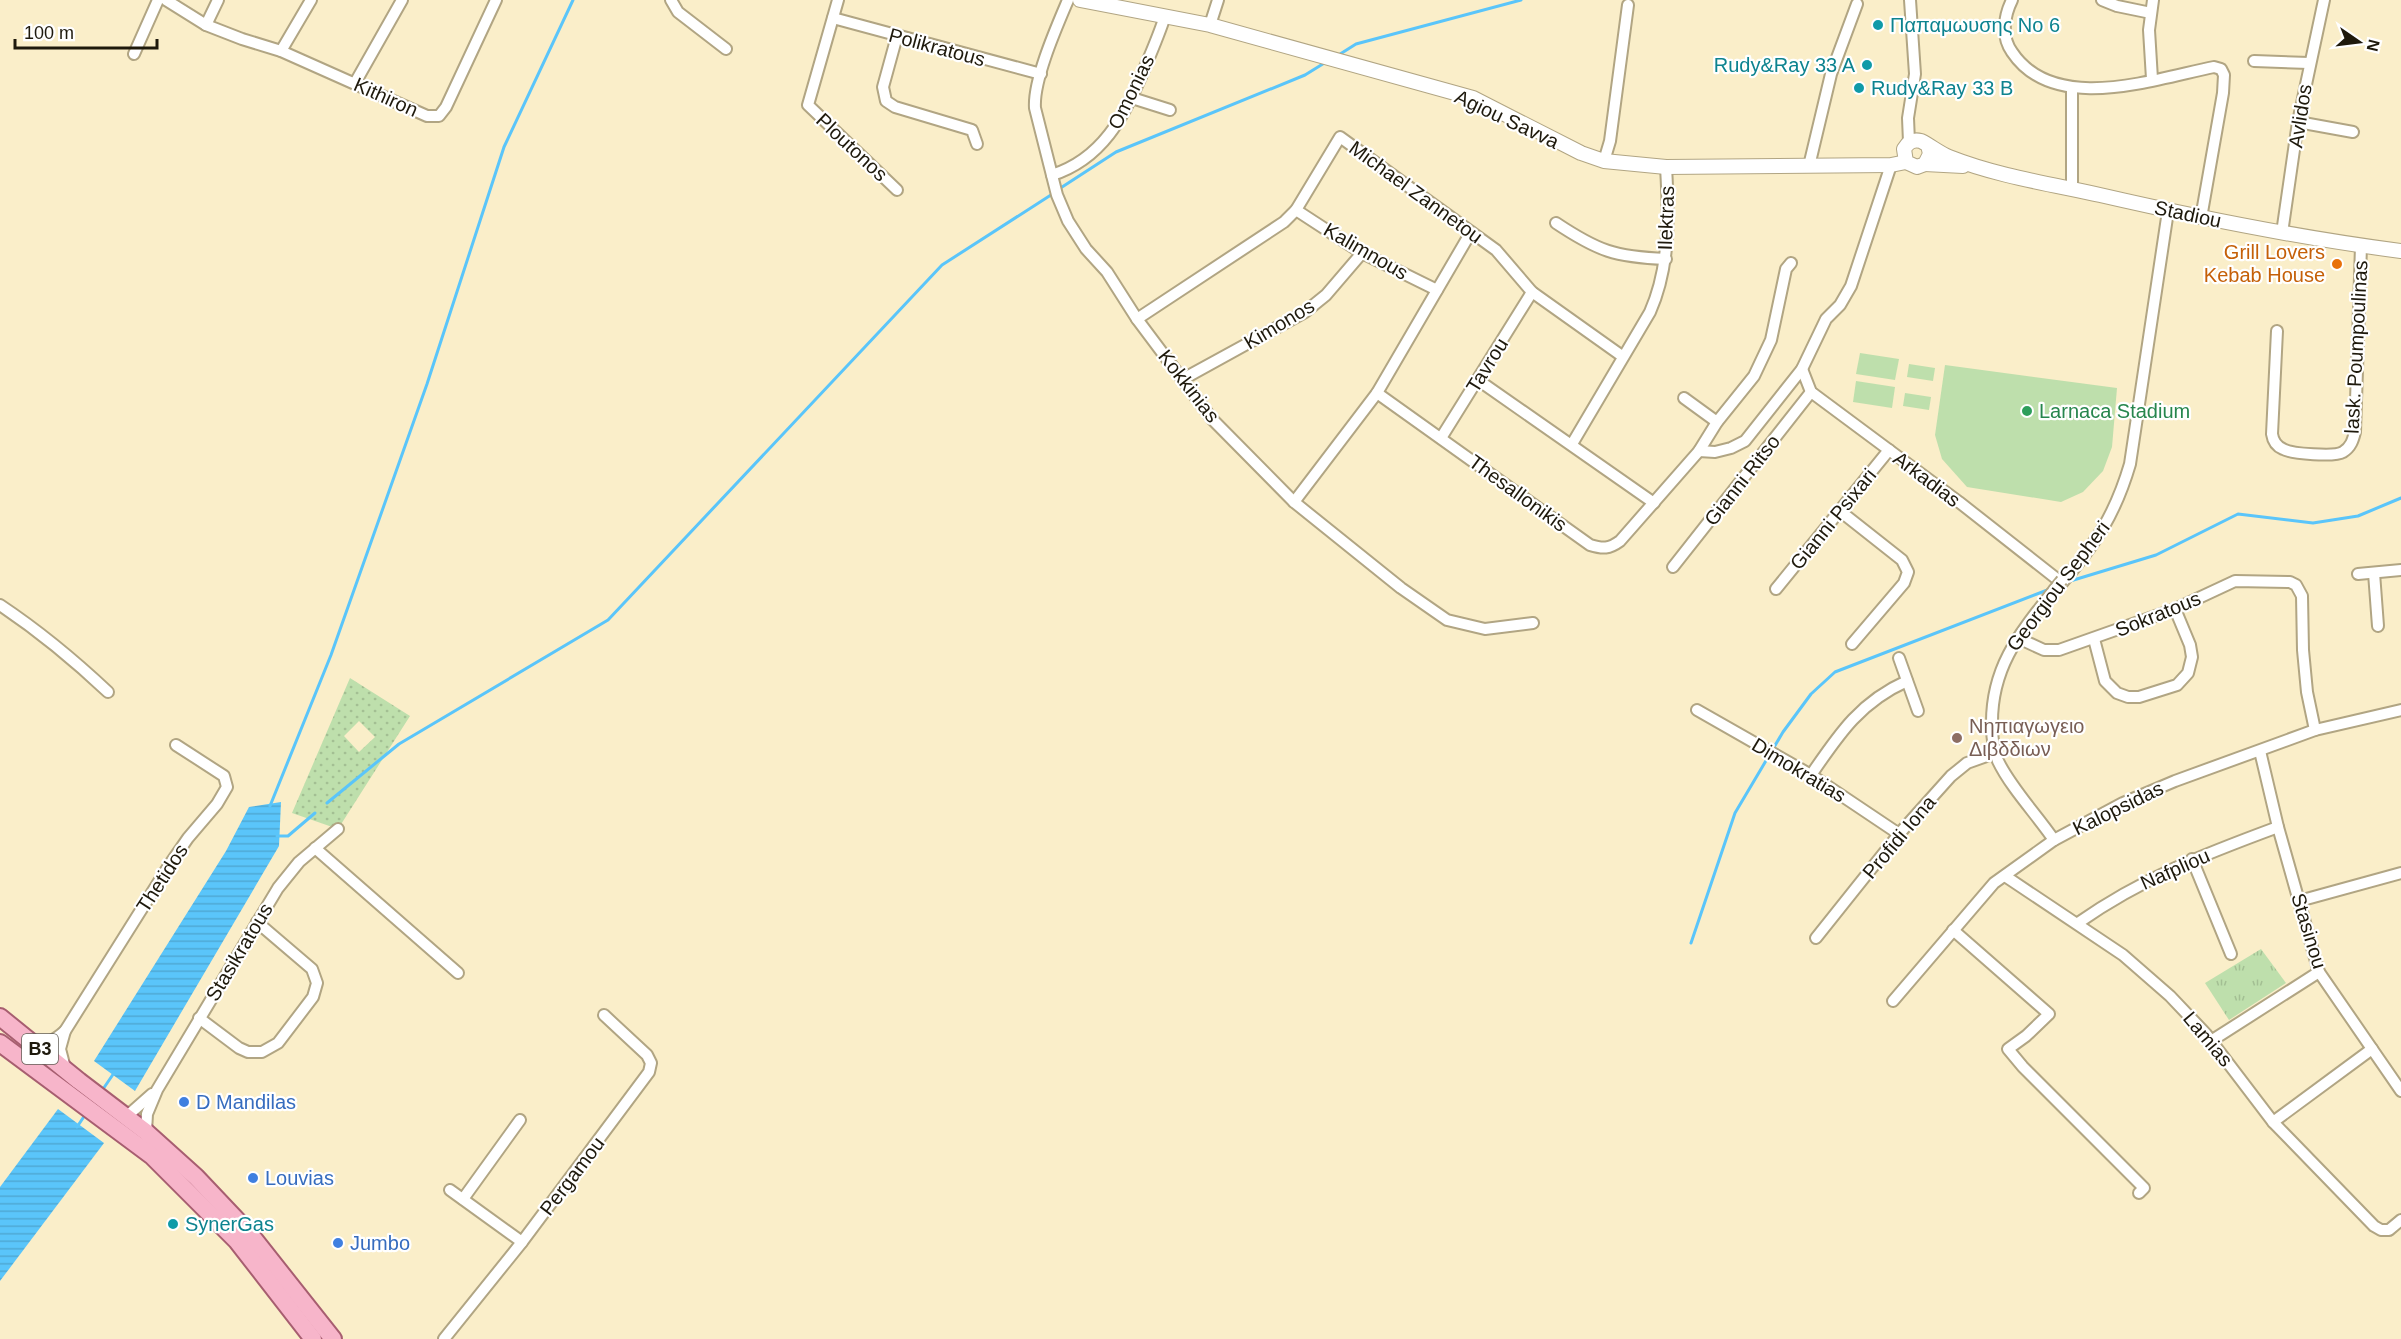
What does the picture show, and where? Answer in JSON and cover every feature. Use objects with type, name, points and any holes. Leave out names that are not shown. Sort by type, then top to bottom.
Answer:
[{"type":"main road","name":"B3","points":[[0,1017],[65,1068],[74,1088]]},
{"type":"main road","name":"B3","points":[[0,1042],[122,1120],[146,1132],[196,1177],[237,1219],[333,1339]]},
{"type":"main road","name":"B3","points":[[122,1120],[152,1156],[225,1228],[262,1270],[313,1339]]},
{"type":"street","points":[[134,54],[158,0]]},
{"type":"street","name":"Kithiron","points":[[166,0],[206,25],[281,51],[427,116],[438,116],[446,108],[496,0]]},
{"type":"street","points":[[206,25],[218,0]]},
{"type":"street","points":[[281,51],[311,0]]},
{"type":"street","points":[[355,83],[402,0]]},
{"type":"street","points":[[671,0],[678,12],[726,49]]},
{"type":"street","name":"Ploutonos","points":[[838,0],[808,105],[897,190]]},
{"type":"street","name":"Kokkinias","points":[[1068,0],[1056,28],[1035,93],[1035,108],[1057,195],[1068,221],[1086,249],[1107,272],[1137,319],[1212,419],[1294,502],[1401,588],[1447,620],[1485,629],[1533,623]]},
{"type":"street","name":"Agiou Savva","points":[[1080,0],[1210,25],[1473,99],[1581,153],[1604,161],[1666,167],[1891,165],[1906,162]]},
{"type":"street","points":[[1210,25],[1218,0]]},
{"type":"street","points":[[1909,142],[1917,140],[1928,145],[1930,153],[1925,164],[1917,167],[1906,162],[1904,149],[1909,142],[1908,118],[1915,74],[1910,0]]},
{"type":"street","points":[[2012,0],[2004,27],[2008,47],[2018,61],[2032,73],[2058,84],[2072,88],[2103,89],[2214,67],[2221,69],[2224,75],[2200,218]]},
{"type":"street","points":[[2102,0],[2117,6],[2151,13]]},
{"type":"street","points":[[2152,79],[2149,36],[2154,0]]},
{"type":"street","name":"Avlidos","points":[[2282,233],[2298,122],[2324,0]]},
{"type":"street","points":[[1604,161],[1610,141],[1628,4]]},
{"type":"street","points":[[1809,166],[1831,74],[1857,4]]},
{"type":"street","name":"Omonias","points":[[1053,178],[1093,152],[1108,138],[1132,98],[1165,16]]},
{"type":"street","name":"Polikratous","points":[[834,18],[1041,74]]},
{"type":"street","points":[[897,36],[883,87],[886,100],[895,107],[972,130],[977,144]]},
{"type":"street","points":[[2254,61],[2309,63]]},
{"type":"street","points":[[2072,88],[2072,189]]},
{"type":"street","points":[[1132,98],[1170,110]]},
{"type":"street","points":[[2298,122],[2353,132]]},
{"type":"street","name":"Michael Zannetou","points":[[1137,319],[1278,227],[1296,210],[1340,137],[1496,250],[1532,292],[1622,356]]},
{"type":"street","name":"Stadiou","points":[[1928,145],[1947,156],[1977,167],[2168,211],[2282,233],[2401,252]]},
{"type":"street","name":"Stadiou","points":[[1925,164],[1977,167]]},
{"type":"street","points":[[1699,451],[1715,452],[1745,441],[1802,369],[1826,319],[1840,305],[1851,286],[1891,165]]},
{"type":"street","name":"Ilektras","points":[[1556,223],[1588,244],[1605,250],[1631,257],[1666,259],[1666,167]]},
{"type":"street","name":"Kalimnous","points":[[1296,210],[1362,253],[1437,290]]},
{"type":"street","name":"Georgiou Sepheri","points":[[2054,840],[1995,753],[1992,733],[1994,695],[2004,662],[2018,638],[2102,531],[2120,497],[2130,464],[2168,211]]},
{"type":"street","points":[[1294,502],[1377,393],[1471,232]]},
{"type":"street","name":"lask. Poumpoulinas","points":[[2277,332],[2272,434],[2280,448],[2289,451],[2333,455],[2342,453],[2352,442],[2355,432],[2361,246]]},
{"type":"street","name":"Kimonos","points":[[1183,379],[1305,312],[1326,295],[1362,253]]},
{"type":"street","points":[[1572,444],[1650,312],[1660,290],[1666,259]]},
{"type":"street","points":[[1478,380],[1654,503],[1699,451],[1717,422],[1754,376],[1771,340],[1786,269],[1791,263]]},
{"type":"street","name":"Tavrou","points":[[1441,438],[1532,292]]},
{"type":"street","points":[[1802,369],[1811,392]]},
{"type":"street","name":"Arkadias","points":[[1811,392],[1889,450],[2059,585]]},
{"type":"street","name":"Gianni Ritso","points":[[1673,567],[1811,392]]},
{"type":"street","name":"Thesallonikis","points":[[1377,393],[1590,545],[1600,548],[1612,547],[1654,503]]},
{"type":"street","points":[[1684,398],[1717,422]]},
{"type":"street","name":"Gianni Psixari","points":[[1776,589],[1889,450]]},
{"type":"street","points":[[1840,511],[1902,560],[1908,572],[1904,583],[1852,644]]},
{"type":"street","points":[[2358,574],[2401,570]]},
{"type":"street","points":[[2373,573],[2378,626]]},
{"type":"street","name":"Sokratous","points":[[2018,638],[2048,651],[2059,650],[2175,609],[2240,580],[2287,582],[2298,588],[2302,601],[2307,692],[2316,730]]},
{"type":"street","points":[[0,605],[31,625],[73,659],[108,692]]},
{"type":"street","points":[[2094,639],[2105,681],[2117,693],[2128,697],[2139,697],[2176,685],[2188,673],[2192,657],[2190,645],[2175,609]]},
{"type":"street","points":[[1899,658],[1918,711]]},
{"type":"street","points":[[1811,775],[1858,712],[1882,694],[1907,681]]},
{"type":"street","name":"Dimokratias","points":[[1697,710],[1811,775],[1899,834]]},
{"type":"street","name":"Kalopsidas","points":[[1893,1001],[1994,883],[2054,840],[2123,803],[2175,781],[2316,730],[2401,710]]},
{"type":"street","name":"Thetidos","points":[[65,1068],[60,1049],[65,1030],[170,864],[188,838],[217,804],[227,787],[224,776],[176,745]]},
{"type":"street","name":"Stasinou","points":[[2260,751],[2278,827],[2319,972],[2401,1091]]},
{"type":"street","name":"Profidi Iona","points":[[1816,938],[1899,834],[1957,770],[1968,763],[1995,753]]},
{"type":"street","name":"Nafpliou","points":[[2078,923],[2128,890],[2192,859],[2278,827]]},
{"type":"street","name":"Stasikratous","points":[[146,1132],[147,1114],[157,1090],[286,876],[338,829]]},
{"type":"street","points":[[315,848],[458,973]]},
{"type":"street","points":[[2192,859],[2231,954]]},
{"type":"street","points":[[2299,901],[2401,873]]},
{"type":"street","name":"Lamias","points":[[2005,876],[2078,923],[2155,981],[2211,1041],[2273,1122],[2374,1226],[2385,1231],[2393,1228],[2401,1220]]},
{"type":"street","points":[[199,1018],[239,1048],[248,1052],[262,1052],[278,1043],[313,997],[317,983],[312,969],[257,922]]},
{"type":"street","points":[[1953,930],[2049,1014],[2008,1049],[2023,1067],[2144,1188],[2139,1193]]},
{"type":"street","points":[[2211,1041],[2319,972]]},
{"type":"street","name":"Pergamou","points":[[444,1339],[522,1242],[650,1070],[651,1063],[647,1055],[604,1015]]},
{"type":"street","points":[[30,1041],[45,1043],[57,1038],[65,1030]]},
{"type":"street","points":[[2273,1122],[2372,1049]]},
{"type":"street","name":"Stasikratous","points":[[122,1120],[157,1090]]},
{"type":"street","points":[[463,1199],[520,1120]]},
{"type":"street","points":[[450,1190],[522,1242]]},
{"type":"green space","points":[[1860,353],[1899,359],[1895,380],[1856,374]]},
{"type":"green space","points":[[1909,364],[1935,368],[1933,381],[1907,377]]},
{"type":"green space","name":"Larnaca Stadium","points":[[1945,365],[2117,388],[2112,447],[2103,471],[2083,492],[2061,502],[1967,487],[1942,459],[1935,435]]},
{"type":"green space","points":[[1856,381],[1895,387],[1892,408],[1853,402]]},
{"type":"green space","points":[[1905,393],[1931,397],[1929,410],[1903,406]]},
{"type":"green space","points":[[350,678],[410,716],[338,829],[292,813]],"holes":[[[359,721],[375,737],[359,752],[344,736]]]},
{"type":"green space","points":[[2261,949],[2286,983],[2229,1020],[2205,983]]},
{"type":"water","points":[[281,802],[279,846],[135,1091],[94,1061],[226,851],[249,807]]},
{"type":"water","points":[[58,1109],[104,1143],[0,1281],[0,1187]]},
{"type":"waterway","points":[[270,806],[331,655],[427,384],[504,147],[573,0]]},
{"type":"waterway","points":[[1337,56],[1356,44],[1521,0]]},
{"type":"waterway","points":[[1059,189],[1116,152],[1305,75],[1326,62]]},
{"type":"waterway","points":[[327,803],[399,744],[608,620],[942,265],[1054,193]]},
{"type":"waterway","points":[[2067,582],[2156,555],[2238,514],[2313,523],[2358,516],[2401,498]]},
{"type":"waterway","points":[[1691,943],[1735,813],[1783,732],[1811,694],[1835,672],[2050,589]]},
{"type":"waterway","points":[[277,836],[288,836],[315,813]]},
{"type":"waterway","points":[[101,1092],[114,1073]]},
{"type":"waterway","points":[[77,1127],[85,1115]]},
{"type":"place","name":"Παπαμωυσης No 6","points":[[1878,25]]},
{"type":"place","name":"Rudy&Ray 33 A","points":[[1867,65]]},
{"type":"place","name":"Rudy&Ray 33 B","points":[[1859,88]]},
{"type":"place","name":"Grill Lovers Kebab House","points":[[2337,264]]},
{"type":"place","name":"Larnaca Stadium","points":[[2027,411]]},
{"type":"place","name":"Νηπιαγωγειο Διβδδιων","points":[[1957,738]]},
{"type":"place","name":"D Mandilas","points":[[184,1102]]},
{"type":"place","name":"Louvias","points":[[253,1178]]},
{"type":"place","name":"SynerGas","points":[[173,1224]]},
{"type":"place","name":"Jumbo","points":[[338,1243]]}]
